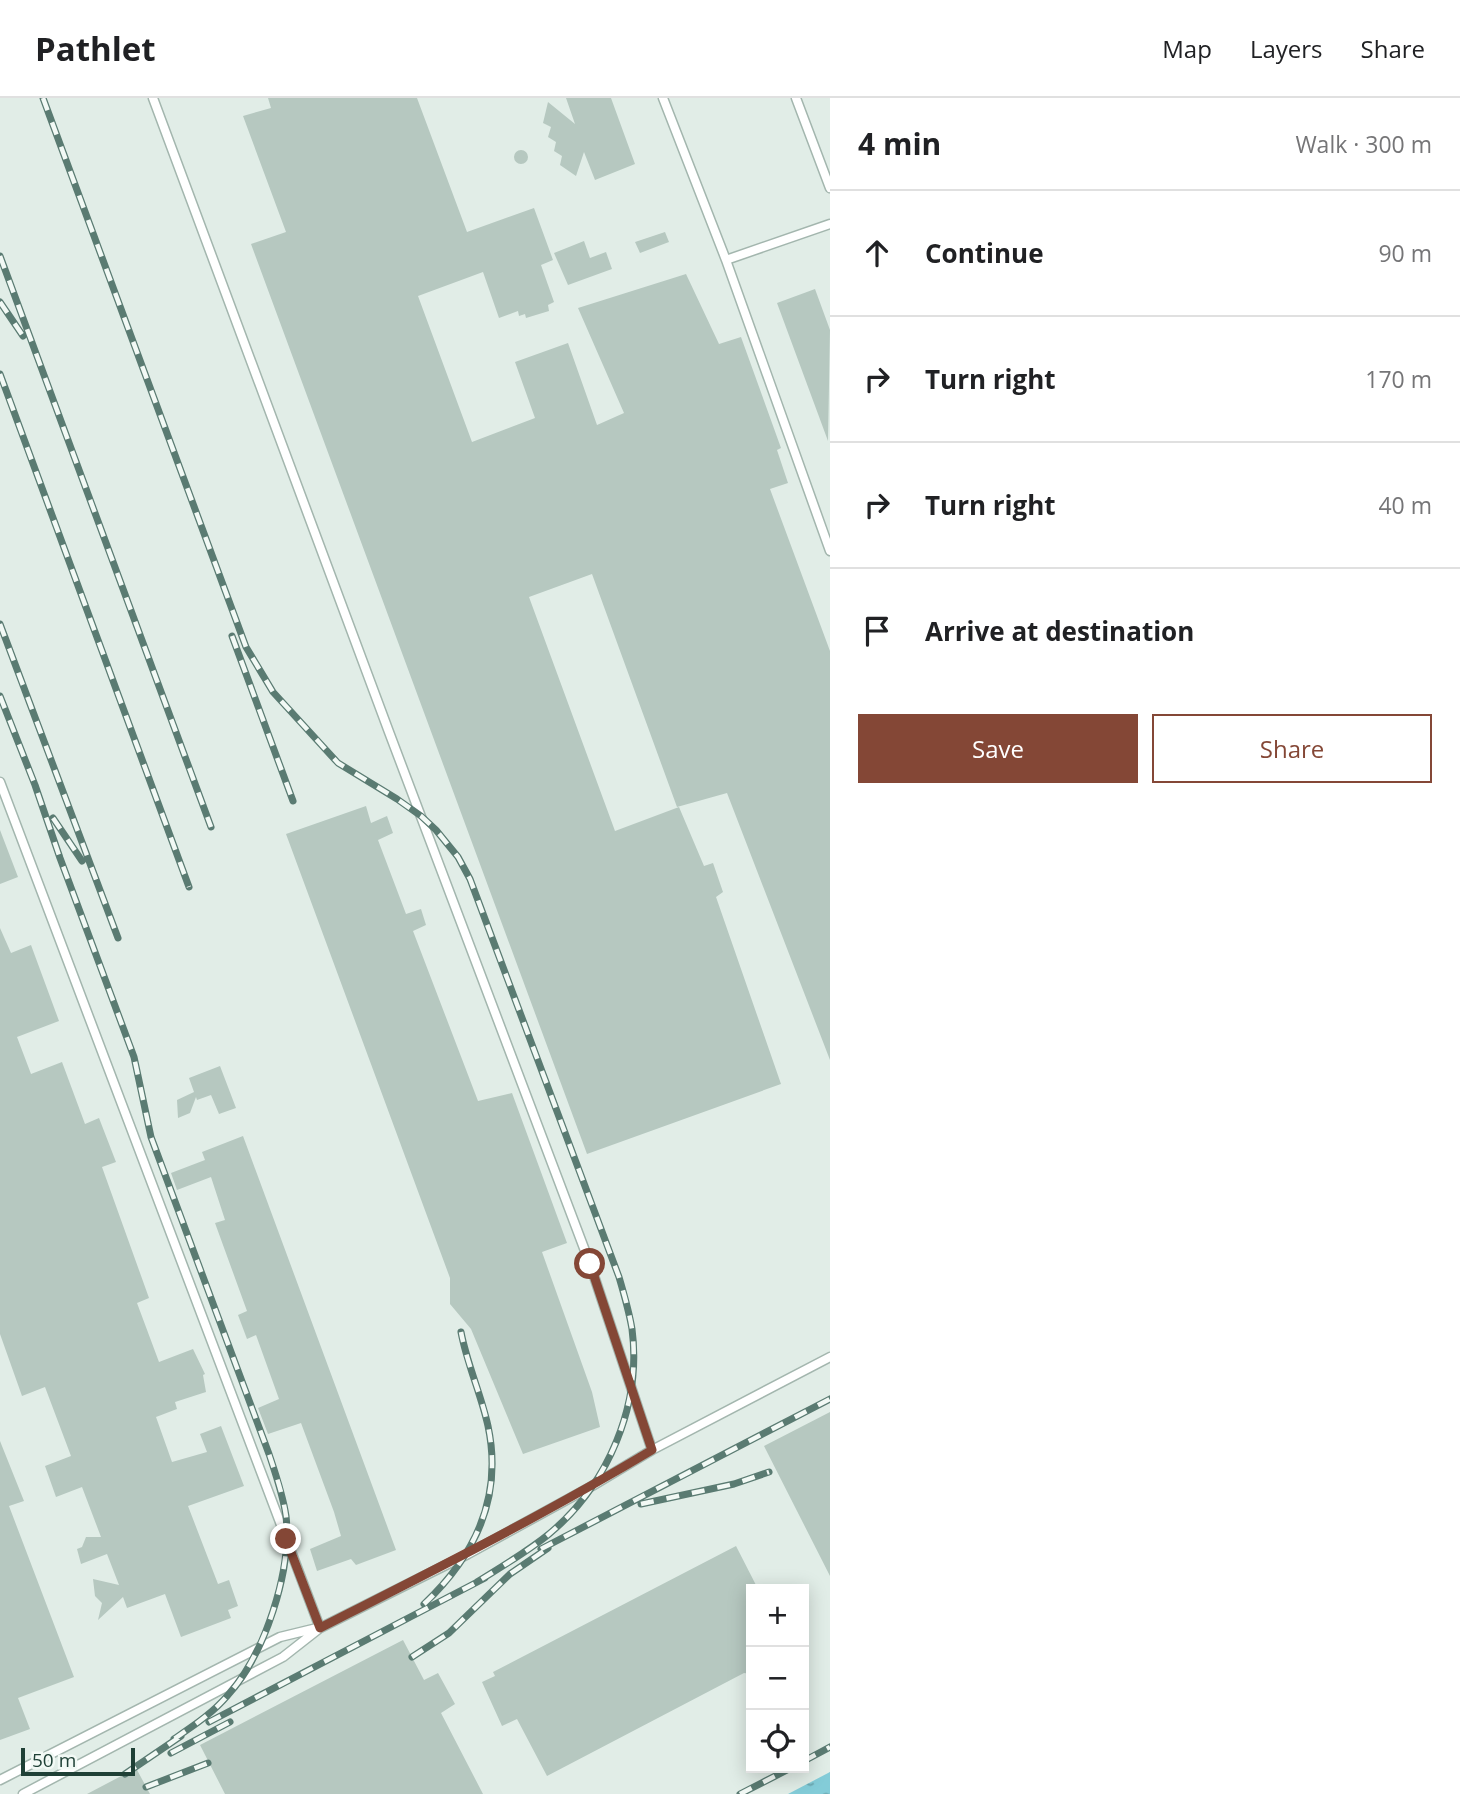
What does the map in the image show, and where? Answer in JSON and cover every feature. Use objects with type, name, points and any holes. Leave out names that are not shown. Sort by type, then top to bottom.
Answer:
[{"type":"lane","points":[[153,98],[590,1264],[652,1450]]},
{"type":"lane","points":[[663,98],[726,260],[830,551]]},
{"type":"lane","points":[[796,98],[830,188]]},
{"type":"lane","points":[[726,260],[830,224]]},
{"type":"lane","points":[[0,782],[320,1628]]},
{"type":"lane","points":[[23,1794],[282,1657],[320,1628],[468,1554],[652,1450],[830,1357]]},
{"type":"lane","points":[[0,1780],[280,1637],[320,1628]]},
{"type":"water","points":[[830,1772],[830,1794],[788,1794]]},
{"type":"building","points":[[268,98],[417,98],[467,232],[534,208],[553,260],[541,265],[554,302],[548,305],[549,311],[526,318],[525,314],[519,316],[518,311],[499,318],[483,272],[418,296],[472,442],[535,418],[515,362],[568,343],[597,425],[624,413],[578,308],[686,274],[719,344],[741,337],[781,448],[777,450],[788,483],[770,489],[830,651],[830,1060],[727,793],[677,807],[592,574],[529,597],[615,831],[679,807],[704,866],[713,863],[723,892],[716,897],[781,1084],[587,1154],[251,244],[286,232],[243,116],[271,108]]},
{"type":"building","points":[[566,98],[611,98],[635,164],[595,180],[584,152],[576,176],[560,165],[562,156],[554,151],[556,142],[548,137],[551,127],[543,123],[548,102],[575,124]]},
{"type":"building","points":[[518,150],[524,150],[528,157],[524,164],[518,164],[514,160],[514,154]]},
{"type":"building","points":[[665,232],[669,242],[640,253],[635,242]]},
{"type":"building","points":[[584,241],[590,258],[606,252],[612,269],[568,285],[554,253]]},
{"type":"building","points":[[815,289],[830,330],[828,441],[777,303]]},
{"type":"building","points":[[366,806],[371,823],[387,816],[393,833],[378,840],[406,914],[421,909],[426,925],[413,931],[478,1101],[512,1093],[567,1243],[542,1252],[592,1392],[600,1427],[523,1454],[471,1329],[450,1304],[450,1278],[286,834]]},
{"type":"building","points":[[0,830],[18,877],[0,884]]},
{"type":"building","points":[[0,928],[11,953],[31,945],[59,1021],[17,1037],[31,1074],[62,1062],[85,1124],[99,1118],[116,1162],[102,1167],[149,1298],[137,1303],[159,1362],[193,1349],[205,1374],[206,1392],[175,1402],[177,1409],[156,1417],[172,1462],[207,1452],[200,1434],[221,1426],[244,1486],[188,1506],[218,1584],[229,1580],[238,1606],[228,1610],[231,1618],[181,1637],[165,1594],[127,1608],[123,1597],[98,1620],[102,1603],[95,1596],[93,1579],[119,1585],[107,1554],[81,1564],[77,1549],[82,1547],[86,1537],[101,1537],[82,1487],[56,1497],[45,1466],[71,1456],[45,1387],[22,1396],[0,1334]]},
{"type":"building","points":[[220,1066],[236,1108],[219,1114],[211,1095],[197,1100],[196,1097],[190,1113],[178,1118],[177,1100],[194,1092],[189,1078]]},
{"type":"building","points":[[243,1136],[396,1550],[356,1565],[351,1559],[317,1571],[310,1549],[341,1536],[334,1512],[301,1423],[268,1434],[258,1408],[279,1399],[256,1335],[247,1339],[238,1315],[247,1311],[215,1223],[225,1220],[211,1177],[177,1190],[171,1173],[205,1160],[202,1152]]},
{"type":"building","points":[[830,1412],[830,1576],[764,1446]]},
{"type":"building","points":[[0,1441],[24,1501],[9,1506],[74,1677],[18,1698],[30,1729],[0,1740]]},
{"type":"building","points":[[736,1546],[755,1584],[746,1584],[746,1673],[547,1776],[517,1719],[502,1726],[482,1682],[495,1676],[493,1672]]},
{"type":"building","points":[[403,1640],[424,1680],[438,1673],[455,1704],[441,1713],[483,1794],[225,1794],[200,1745]]},
{"type":"building","points":[[136,1768],[150,1794],[87,1794],[125,1774]]},
{"type":"railway","points":[[43,98],[246,647],[273,692],[338,763],[421,816],[458,857],[470,879],[621,1283],[632,1329],[632,1386],[626,1414],[604,1468],[570,1514],[549,1534],[477,1582]]},
{"type":"railway","points":[[0,256],[211,827]]},
{"type":"railway","points":[[0,302],[23,336]]},
{"type":"railway","points":[[0,374],[189,887]]},
{"type":"railway","points":[[0,624],[118,938]]},
{"type":"railway","points":[[232,636],[293,801]]},
{"type":"railway","points":[[0,696],[134,1057],[151,1137],[269,1454],[285,1508],[287,1538],[280,1586],[254,1657],[222,1702],[174,1739]]},
{"type":"railway","points":[[53,818],[82,861]]},
{"type":"railway","points":[[424,1604],[458,1566],[471,1545],[481,1524],[492,1477],[488,1426],[461,1332]]},
{"type":"railway","points":[[541,1549],[830,1399]]},
{"type":"railway","points":[[641,1504],[734,1484],[769,1472]]},
{"type":"railway","points":[[412,1657],[449,1633],[510,1574],[548,1548]]},
{"type":"railway","points":[[209,1722],[485,1578]]},
{"type":"railway","points":[[171,1753],[230,1722]]},
{"type":"railway","points":[[125,1774],[181,1736]]},
{"type":"railway","points":[[809,1758],[830,1747]]},
{"type":"railway","points":[[146,1787],[208,1763]]},
{"type":"railway","points":[[740,1794],[781,1773]]},
{"type":"route","points":[[286,1539],[320,1628],[468,1554],[652,1450],[590,1264]]}]
